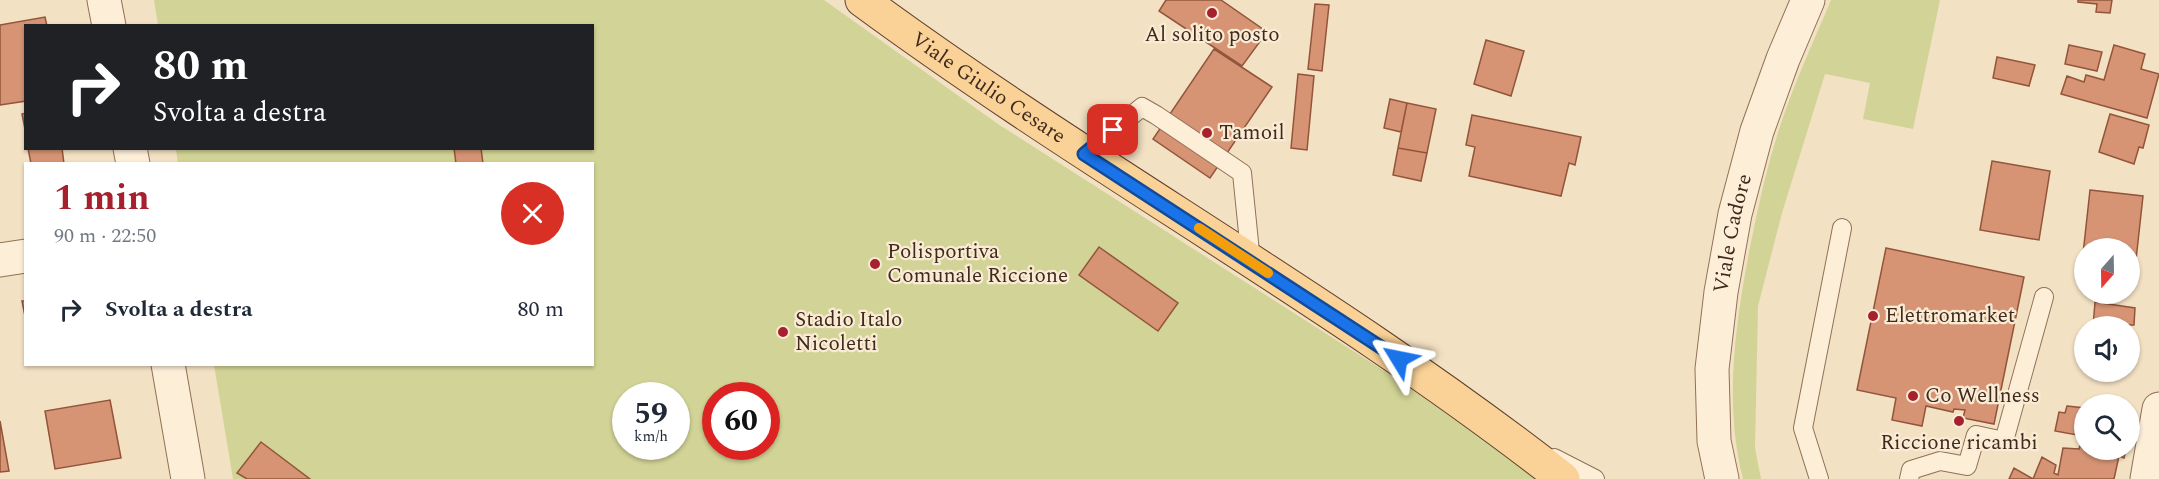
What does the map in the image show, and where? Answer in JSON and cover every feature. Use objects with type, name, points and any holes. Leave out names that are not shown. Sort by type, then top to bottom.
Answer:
[{"type":"main road","name":"Viale Giulio Cesare","points":[[862,0],[1084,154],[1382,347],[1503,432],[1563,479]]},
{"type":"street","points":[[104,0],[109,24]]},
{"type":"street","name":"Viale Cadore","points":[[1722,479],[1714,441],[1712,369],[1720,292],[1735,214],[1757,131],[1783,59],[1808,0]]},
{"type":"street","points":[[0,260],[24,256]]},
{"type":"street","points":[[168,366],[188,479]]},
{"type":"street","points":[[2147,479],[2159,409]]},
{"type":"lane","points":[[1084,154],[1142,106],[1156,115],[1242,173],[1251,262]]},
{"type":"lane","points":[[1819,479],[1803,428],[1842,228]]},
{"type":"lane","points":[[1908,479],[1911,470],[1940,461],[1967,466],[1976,435],[2004,441],[2044,297]]},
{"type":"lane","points":[[1503,432],[1595,479]]},
{"type":"green space","name":"Polisportiva Comunale Riccione","points":[[154,0],[824,0],[998,124],[1397,379],[1539,479],[233,479],[214,366],[594,366],[594,162],[178,162],[176,150],[594,150],[594,24],[158,24]]},
{"type":"green space","points":[[1831,0],[1940,0],[1913,129],[1863,119],[1870,83],[1825,74],[1782,213],[1758,306],[1755,448],[1761,479],[1743,479],[1737,451],[1733,394],[1739,309],[1749,252],[1765,179],[1783,119]]},
{"type":"building","points":[[1166,0],[1221,0],[1267,32],[1242,66],[1159,11]]},
{"type":"building","points":[[2078,0],[2112,0],[2110,13],[2096,12],[2097,4],[2078,2]]},
{"type":"building","points":[[1315,4],[1329,5],[1322,71],[1308,69]]},
{"type":"building","points":[[45,17],[47,24],[24,24],[24,101],[0,105],[0,25]]},
{"type":"building","points":[[1486,40],[1524,51],[1511,96],[1474,84]]},
{"type":"building","points":[[2069,45],[2102,52],[2097,71],[2065,64]]},
{"type":"building","points":[[2114,45],[2145,54],[2141,69],[2159,74],[2147,118],[2061,94],[2067,76],[2084,82],[2086,75],[2104,80]]},
{"type":"building","points":[[1214,49],[1272,87],[1210,178],[1153,139]]},
{"type":"building","points":[[1997,57],[2035,65],[2029,86],[1993,78]]},
{"type":"building","points":[[1298,74],[1314,76],[1307,150],[1291,148]]},
{"type":"building","points":[[1390,99],[1407,103],[1401,132],[1384,128]]},
{"type":"building","points":[[1407,103],[1436,109],[1427,153],[1398,148]]},
{"type":"building","points":[[2110,114],[2149,125],[2143,148],[2139,147],[2134,164],[2099,152]]},
{"type":"building","points":[[1472,115],[1581,137],[1575,165],[1569,163],[1561,196],[1469,176],[1475,147],[1466,145]]},
{"type":"building","points":[[1398,148],[1427,153],[1421,181],[1393,175]]},
{"type":"building","points":[[28,150],[62,150],[64,162],[31,162]]},
{"type":"building","points":[[454,150],[481,150],[483,162],[456,162]]},
{"type":"building","points":[[1992,161],[2050,171],[2039,240],[1980,230]]},
{"type":"building","points":[[2090,190],[2143,196],[2138,238],[2085,238]]},
{"type":"building","points":[[1099,247],[1178,303],[1158,331],[1079,275]]},
{"type":"building","points":[[1886,248],[2024,277],[1994,424],[1963,418],[1965,410],[1954,409],[1953,412],[1926,406],[1922,426],[1892,420],[1896,398],[1857,390]]},
{"type":"building","points":[[2095,304],[2135,308],[2135,316],[2094,316]]},
{"type":"building","points":[[110,400],[121,458],[55,469],[45,411]]},
{"type":"building","points":[[2067,406],[2074,407],[2074,434],[2055,431],[2059,412],[2065,413]]},
{"type":"building","points":[[0,421],[9,471],[0,472]]},
{"type":"building","points":[[261,442],[310,479],[247,479],[237,473]]},
{"type":"building","points":[[2063,448],[2074,449],[2074,460],[2118,460],[2114,479],[2033,479],[2042,457],[2056,465],[2054,473],[2058,475]]},
{"type":"building","points":[[2014,468],[2033,479],[2009,479]]},
{"type":"slow traffic","points":[[1199,228],[1268,273]]},
{"type":"place","name":"Al solito posto","points":[[1212,13]]},
{"type":"place","name":"Tamoil","points":[[1207,133]]},
{"type":"place","name":"Polisportiva Comunale Riccione","points":[[875,264]]},
{"type":"place","name":"Elettromarket","points":[[1873,316]]},
{"type":"place","name":"Stadio Italo Nicoletti","points":[[783,332]]},
{"type":"place","name":"Co Wellness","points":[[1913,396]]},
{"type":"place","name":"Riccione ricambi","points":[[1959,421]]},
{"type":"route","points":[[1113,130],[1084,154],[1399,359]]}]
